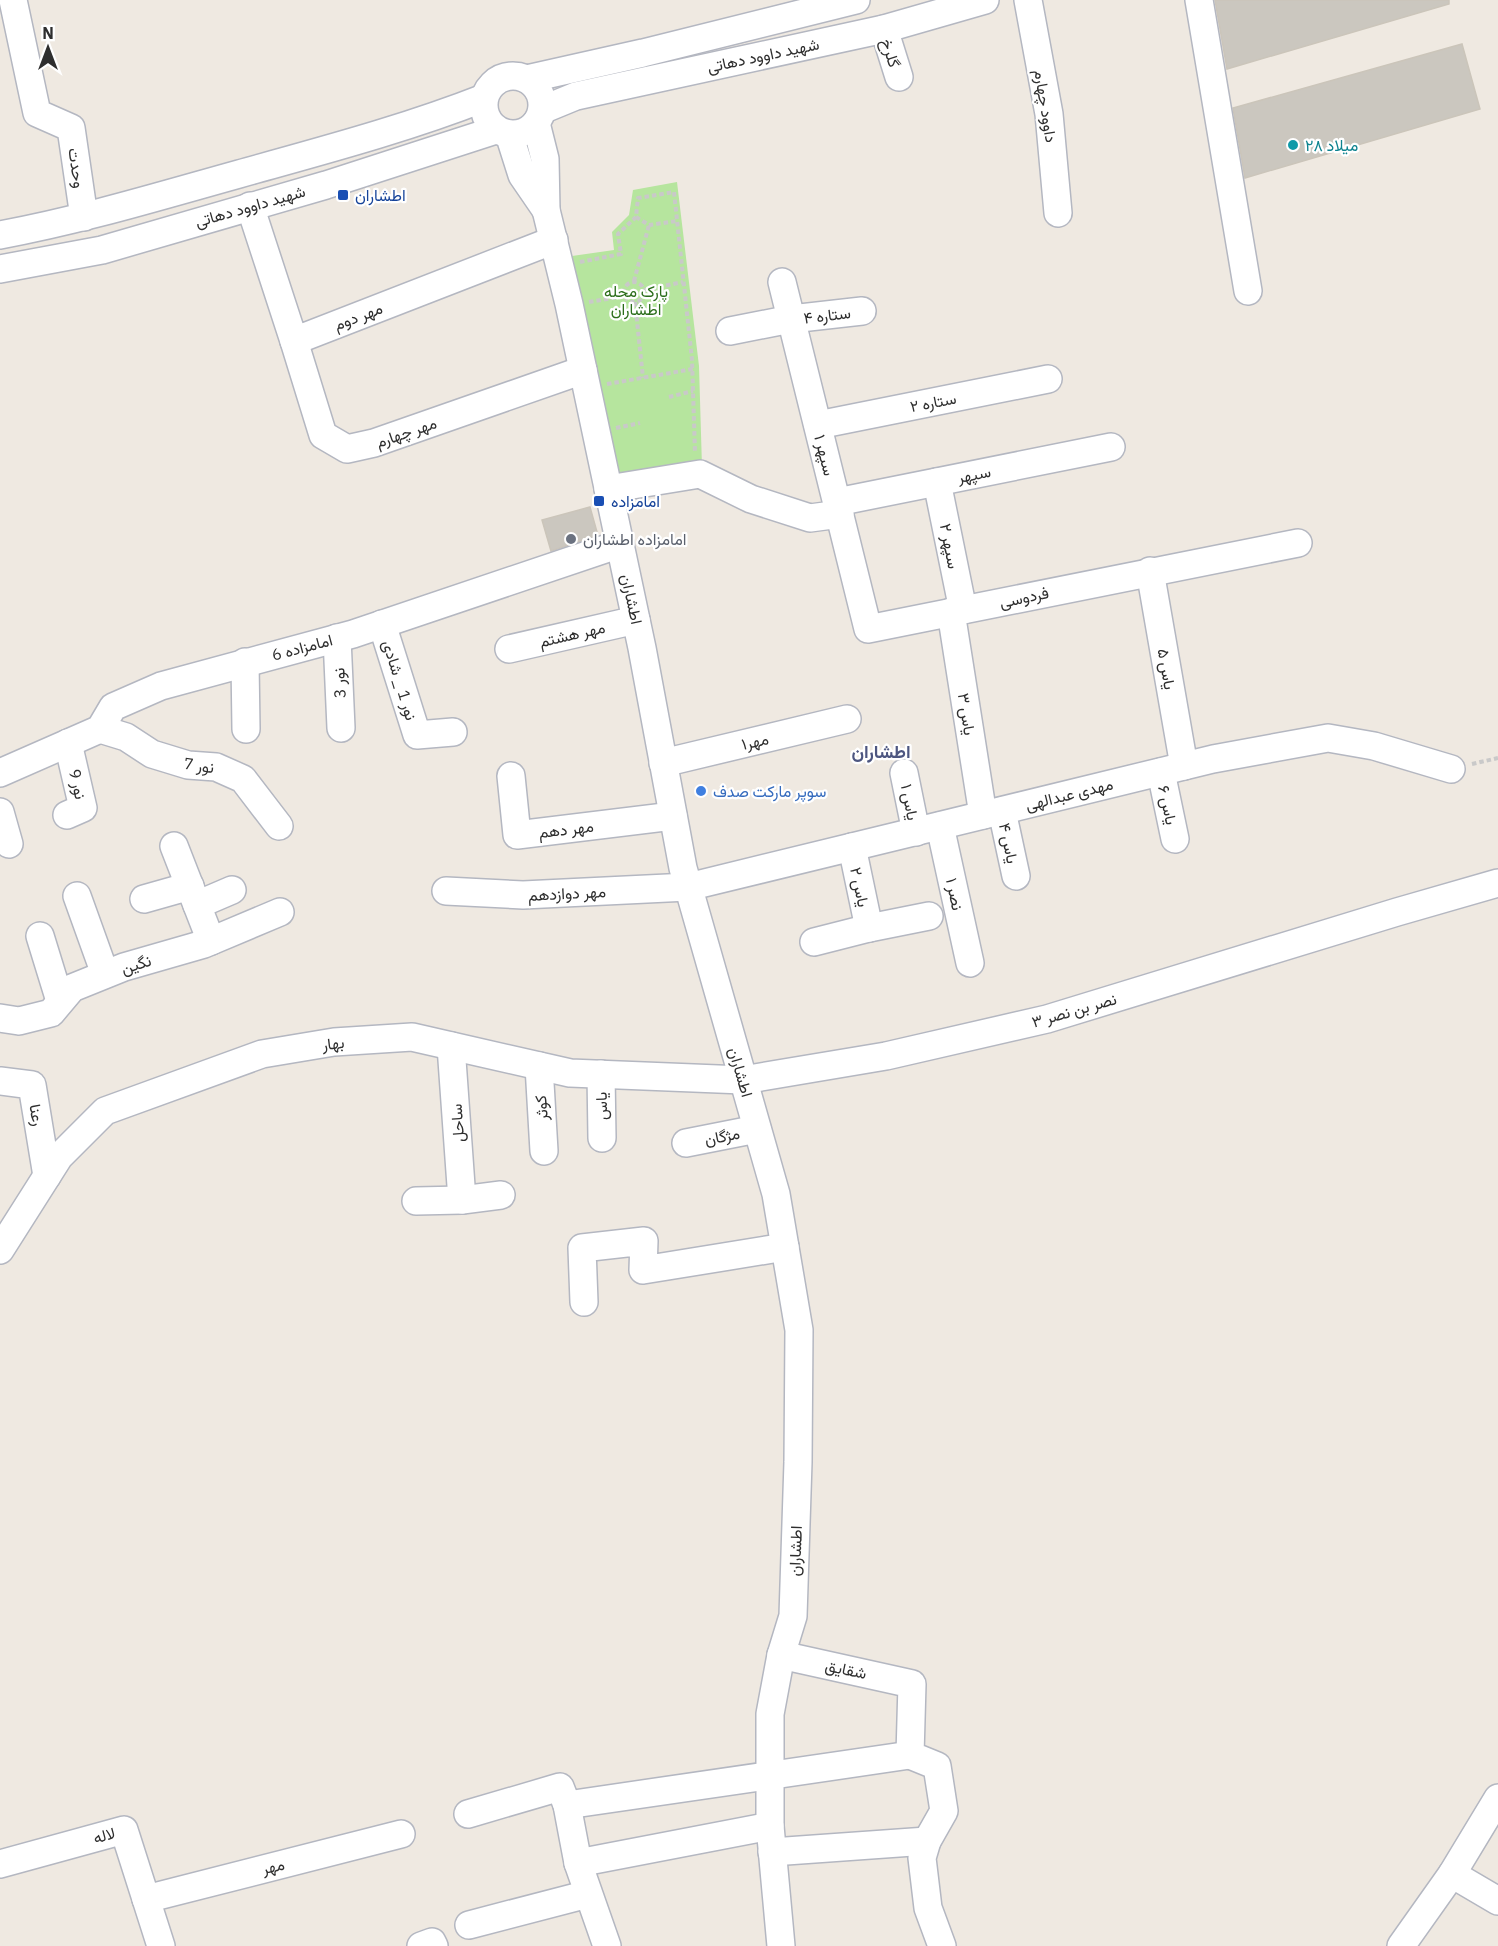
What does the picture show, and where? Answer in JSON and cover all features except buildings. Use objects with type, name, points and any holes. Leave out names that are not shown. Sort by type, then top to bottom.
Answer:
[{"type":"street","name":"وحدت","points":[[13,0],[37,113],[71,128],[84,217]]},
{"type":"street","name":"شهید داوود دهاتی","points":[[527,79],[643,53],[856,0]]},
{"type":"street","name":"شهید داوود دهاتی","points":[[539,117],[576,96],[884,29],[985,0]]},
{"type":"street","name":"داوود چهارم","points":[[1028,0],[1049,114],[1058,213]]},
{"type":"street","points":[[1199,0],[1248,291]]},
{"type":"street","name":"گلرخ","points":[[884,29],[899,77]]},
{"type":"street","points":[[515,76],[527,79],[535,85],[541,95],[539,117],[518,134],[502,132],[487,119],[484,112],[484,98],[489,89],[504,78],[515,76]]},
{"type":"street","name":"شهید داوود دهاتی","points":[[0,235],[84,217],[319,152],[420,121],[484,98]]},
{"type":"street","name":"اطشاران","points":[[539,117],[545,159],[546,210],[593,372],[608,489],[636,620],[683,868],[776,1194],[799,1330],[793,1616],[781,1655],[770,1714],[771,1839],[781,1946]]},
{"type":"street","name":"شهید داوود دهاتی","points":[[0,269],[102,250],[502,132]]},
{"type":"street","name":"اطشاران","points":[[502,132],[522,175],[546,210]]},
{"type":"street","points":[[250,206],[294,340]]},
{"type":"street","name":"مهر دوم","points":[[294,340],[554,240]]},
{"type":"street","name":"سپهر ۱","points":[[782,282],[868,629]]},
{"type":"street","name":"ستاره ۴","points":[[730,331],[862,311]]},
{"type":"street","name":"مهر چهارم","points":[[294,340],[323,435],[347,449],[374,443],[593,372]]},
{"type":"street","name":"ستاره ۲","points":[[818,425],[1048,379]]},
{"type":"street","name":"سپهر","points":[[608,489],[700,474],[750,499],[810,518],[838,508],[938,482],[1111,447]]},
{"type":"street","name":"سپهر ۲","points":[[938,482],[957,611]]},
{"type":"street","name":"فردوسی","points":[[868,629],[1298,543]]},
{"type":"street","name":"امامزاده 6","points":[[100,729],[113,707],[161,686],[337,638],[620,544]]},
{"type":"street","name":"یاس ۵","points":[[1150,571],[1173,769]]},
{"type":"street","name":"یاس ۳","points":[[957,611],[992,813]]},
{"type":"street","name":"مهر هشتم","points":[[509,649],[636,620]]},
{"type":"street","name":"نور 1 _ شادی","points":[[382,624],[417,735],[453,732]]},
{"type":"street","name":"نور 3","points":[[337,638],[341,728]]},
{"type":"street","points":[[245,662],[246,729]]},
{"type":"street","name":"مهر۱","points":[[663,763],[847,719]]},
{"type":"street","points":[[0,773],[100,729]]},
{"type":"street","name":"نور 7","points":[[100,729],[126,737],[152,754],[188,765],[216,767],[243,779],[279,826]]},
{"type":"street","name":"مهدی عبدالهی","points":[[688,887],[1173,769],[1328,738],[1374,746],[1451,769]]},
{"type":"street","name":"نور 9","points":[[67,815],[83,808],[68,743]]},
{"type":"street","name":"یاس ۶","points":[[1173,769],[1175,839]]},
{"type":"street","name":"یاس ۱","points":[[904,773],[928,829]]},
{"type":"street","name":"مهر دهم","points":[[511,776],[517,834],[673,816]]},
{"type":"street","points":[[0,813],[9,844]]},
{"type":"street","name":"یاس ۴","points":[[992,813],[1016,876]]},
{"type":"street","name":"نصر ۱","points":[[928,829],[970,963]]},
{"type":"street","points":[[174,846],[211,941]]},
{"type":"street","name":"یاس ۲","points":[[852,847],[869,928]]},
{"type":"street","name":"نصر بن نصر ۳","points":[[743,1080],[886,1056],[1047,1019],[1498,883]]},
{"type":"street","name":"مهر دوازدهم","points":[[446,891],[523,895],[688,887]]},
{"type":"street","points":[[144,899],[193,896],[232,890]]},
{"type":"street","points":[[77,896],[105,974]]},
{"type":"street","name":"نگین","points":[[0,1018],[19,1021],[51,1013],[72,988],[105,974],[211,941],[280,912]]},
{"type":"street","name":"یاس ۲","points":[[814,942],[929,916]]},
{"type":"street","points":[[40,936],[60,1001]]},
{"type":"street","name":"بهار","points":[[0,1250],[58,1157],[105,1111],[262,1054],[334,1042],[412,1037],[570,1073],[743,1080]]},
{"type":"street","name":"ساحل","points":[[451,1046],[462,1200]]},
{"type":"street","name":"کوثر","points":[[538,1066],[544,1151]]},
{"type":"street","name":"یاس","points":[[601,1074],[602,1138]]},
{"type":"street","name":"رعنا","points":[[0,1081],[32,1085],[47,1176]]},
{"type":"street","name":"مژگان","points":[[686,1143],[758,1129]]},
{"type":"street","points":[[416,1202],[501,1195]]},
{"type":"street","points":[[584,1302],[582,1248],[644,1241],[643,1270],[785,1247]]},
{"type":"street","name":"شقایق","points":[[781,1655],[912,1684],[910,1755]]},
{"type":"street","points":[[468,1814],[563,1796],[770,1776],[910,1755],[937,1766],[944,1811],[927,1841],[922,1858],[928,1908],[942,1946]]},
{"type":"street","points":[[563,1796],[578,1863],[607,1946]]},
{"type":"street","points":[[1401,1946],[1452,1874],[1498,1798]]},
{"type":"street","name":"لاله","points":[[0,1864],[124,1830],[161,1946]]},
{"type":"street","name":"مهر","points":[[146,1899],[401,1834]]},
{"type":"street","points":[[578,1863],[771,1839],[927,1841]]},
{"type":"street","points":[[1452,1874],[1498,1901]]},
{"type":"street","points":[[469,1925],[588,1894]]},
{"type":"path","points":[[582,272],[580,261],[621,254],[618,234],[636,217],[638,198],[674,192],[693,369],[695,462]]},
{"type":"path","points":[[636,217],[649,225],[677,221]]},
{"type":"path","points":[[644,290],[641,300],[634,303],[628,301],[624,296],[625,286],[634,281],[649,225]]},
{"type":"path","points":[[634,281],[644,290]]},
{"type":"path","points":[[644,290],[683,282]]},
{"type":"path","points":[[586,292],[590,308]]},
{"type":"path","points":[[589,302],[624,296]]},
{"type":"path","points":[[634,303],[643,378]]},
{"type":"path","points":[[593,372],[606,385],[693,369]]},
{"type":"path","points":[[669,396],[693,391]]},
{"type":"path","points":[[613,417],[617,437]]},
{"type":"path","points":[[615,428],[640,423]]},
{"type":"green space","name":"پارک محله اطشاران","points":[[677,182],[699,366],[702,467],[632,480],[616,471],[572,256],[614,250],[612,232],[629,215],[633,190]]},
{"type":"place","name":"میلاد ۲۸","points":[[1293,145]]},
{"type":"place","name":"اطشاران","points":[[343,195]]},
{"type":"place","name":"امامزاده","points":[[599,501]]},
{"type":"place","name":"امامزاده اطشاران","points":[[571,539]]},
{"type":"place","name":"سوپر مارکت صدف","points":[[701,791]]},
{"type":"district","name":"اطشاران","points":[[881,752]]}]
